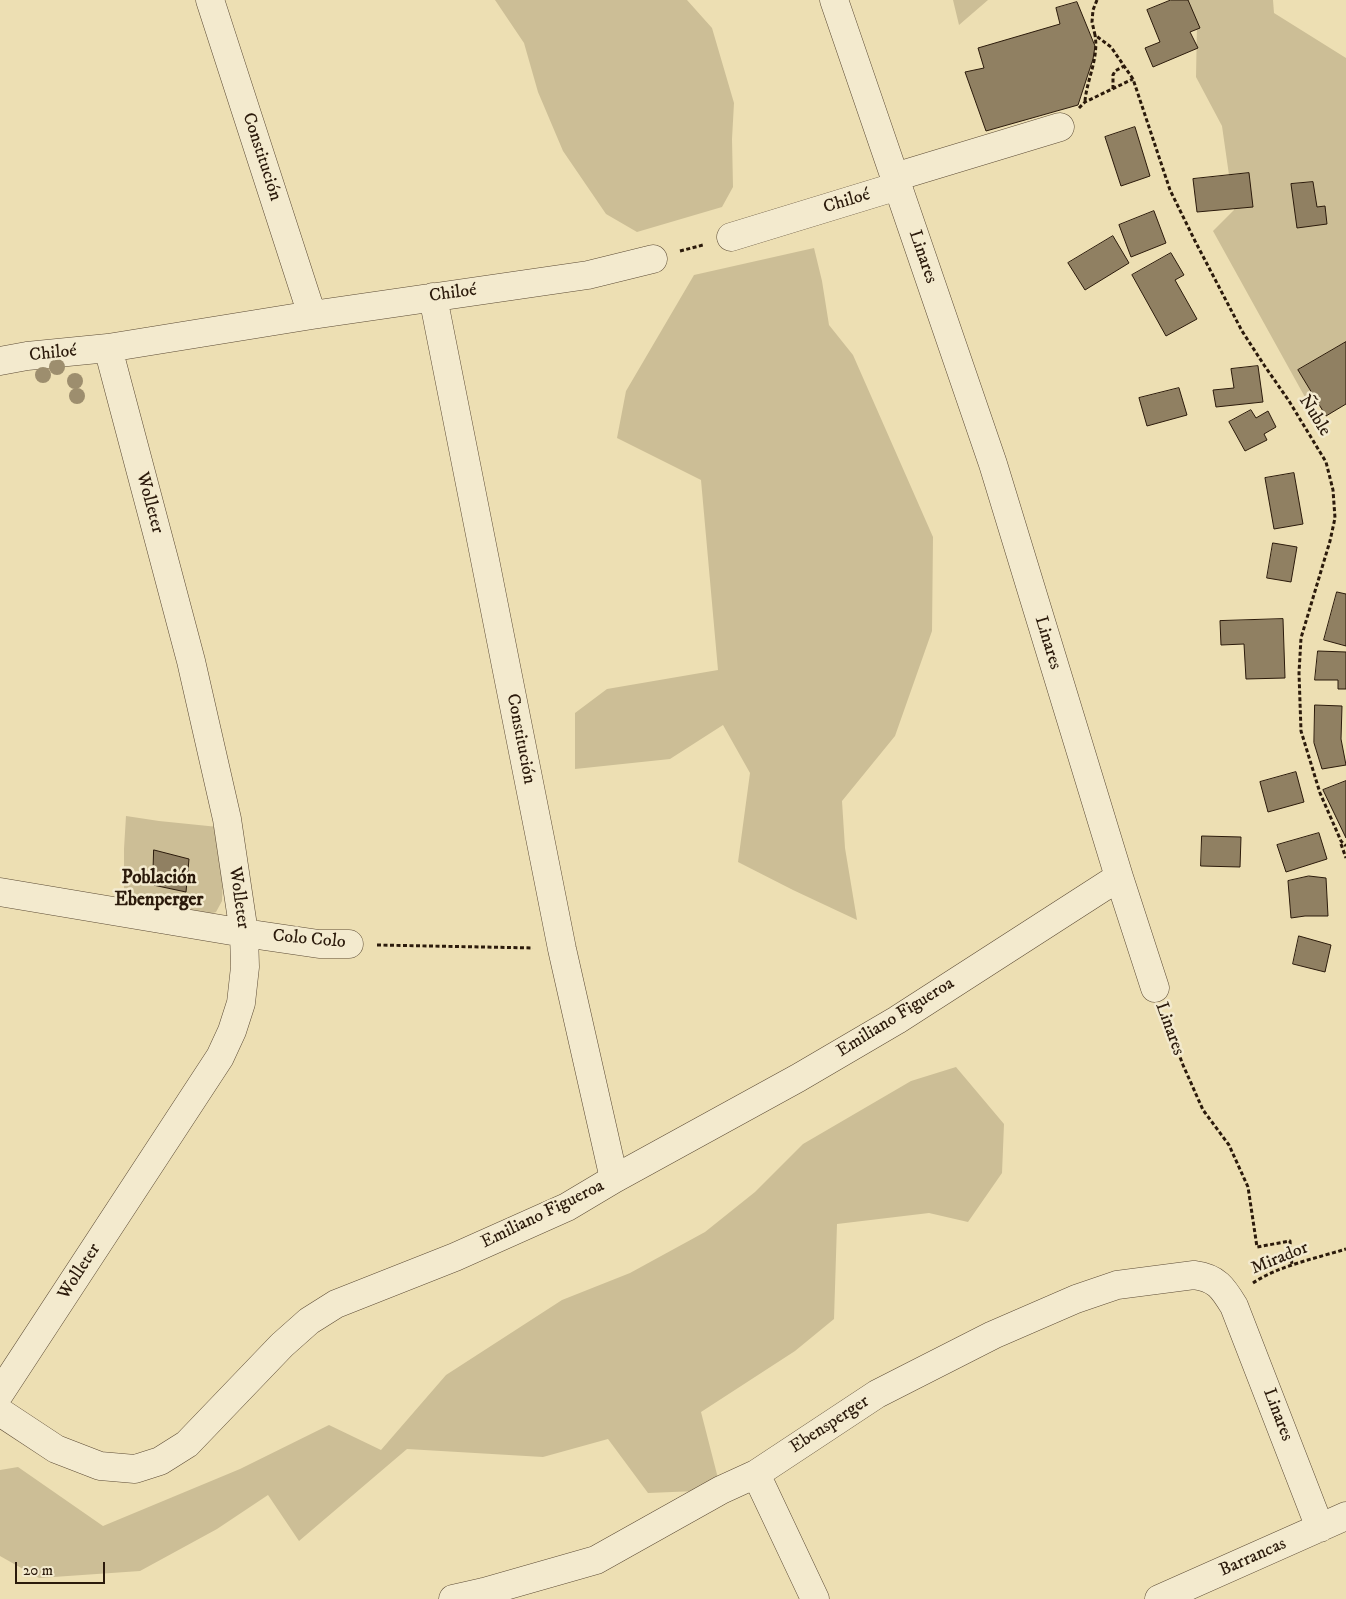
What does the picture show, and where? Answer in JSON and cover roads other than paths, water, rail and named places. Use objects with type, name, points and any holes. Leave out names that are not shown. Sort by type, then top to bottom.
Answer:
[{"type":"street","name":"Constitución","points":[[210,0],[312,315]]},
{"type":"street","name":"Linares","points":[[834,0],[993,464],[1118,877],[1154,988]]},
{"type":"street","name":"Chiloé","points":[[731,237],[1060,127]]},
{"type":"street","name":"Chiloé","points":[[0,361],[27,356],[108,348],[312,315],[588,276],[653,259]]},
{"type":"street","name":"Constitución","points":[[433,297],[562,949],[614,1179]]},
{"type":"street","name":"Wolleter","points":[[0,1393],[220,1058],[232,1031],[241,1002],[245,967],[244,933],[227,819],[191,661],[108,348]]},
{"type":"street","name":"Emiliano Figueroa","points":[[0,1412],[56,1449],[100,1466],[135,1469],[160,1461],[187,1444],[282,1344],[309,1321],[336,1304],[464,1254],[567,1207],[614,1179],[798,1078],[897,1020],[1118,877]]},
{"type":"street","name":"Colo Colo","points":[[0,892],[244,933],[319,944],[349,944]]},
{"type":"street","name":"Ebensperger","points":[[453,1599],[596,1560],[721,1490],[756,1474],[878,1394],[993,1335],[1066,1303],[1117,1285],[1194,1275],[1214,1280]]},
{"type":"street","name":"Linares","points":[[1214,1280],[1224,1290],[1234,1306],[1320,1528]]},
{"type":"street","points":[[756,1474],[816,1599]]},
{"type":"street","name":"Barrancas","points":[[1159,1599],[1346,1516]]},
{"type":"district","name":"Población Ebenperger","points":[[159,890]]}]
